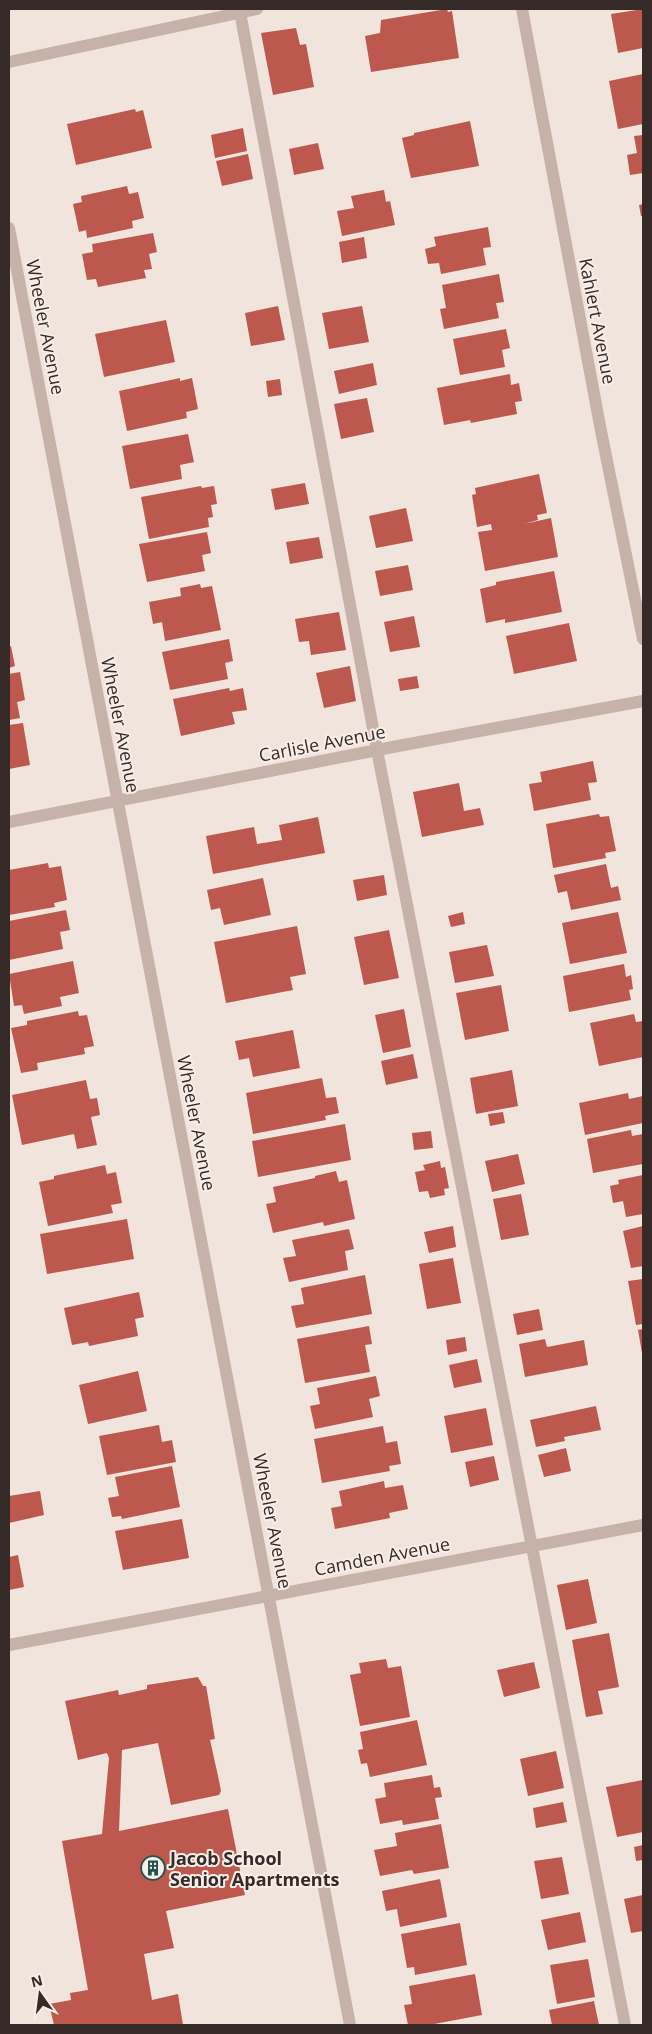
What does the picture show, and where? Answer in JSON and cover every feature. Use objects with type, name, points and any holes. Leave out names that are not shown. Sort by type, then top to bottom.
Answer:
[{"type":"street","points":[[9,62],[257,9]]},
{"type":"street","name":"Kahlert Avenue","points":[[522,9],[601,431],[643,640]]},
{"type":"street","points":[[240,12],[377,750],[625,2025]]},
{"type":"street","name":"Wheeler Avenue","points":[[9,228],[350,2025]]},
{"type":"street","name":"Carlisle Avenue","points":[[9,822],[377,750],[643,701]]},
{"type":"street","name":"Camden Avenue","points":[[9,1646],[643,1525]]},
{"type":"building","points":[[447,9],[448,12],[452,11],[459,58],[371,72],[365,36],[380,33],[381,20]]},
{"type":"building","points":[[643,9],[643,48],[618,53],[611,14]]},
{"type":"building","points":[[296,28],[300,45],[306,44],[314,87],[273,95],[261,33]]},
{"type":"building","points":[[643,74],[643,124],[618,129],[609,81]]},
{"type":"building","points":[[135,109],[136,112],[143,110],[152,148],[76,165],[67,124]]},
{"type":"building","points":[[470,121],[479,166],[411,178],[402,138],[414,135],[414,133]]},
{"type":"building","points":[[243,128],[247,151],[215,158],[211,135]]},
{"type":"building","points":[[643,135],[643,173],[630,175],[627,155],[637,153],[634,136]]},
{"type":"building","points":[[318,143],[324,169],[294,175],[289,149]]},
{"type":"building","points":[[248,154],[253,179],[222,186],[216,161]]},
{"type":"building","points":[[127,186],[129,194],[138,192],[144,218],[132,221],[133,228],[87,238],[86,230],[79,232],[73,204],[82,202],[81,196]]},
{"type":"building","points":[[384,190],[386,202],[390,201],[395,225],[342,236],[337,211],[354,208],[351,196]]},
{"type":"building","points":[[643,204],[643,216],[641,216],[639,205]]},
{"type":"building","points":[[488,227],[491,247],[483,248],[486,265],[441,274],[439,263],[428,264],[425,249],[436,246],[434,237]]},
{"type":"building","points":[[153,233],[157,252],[149,254],[152,269],[144,270],[146,278],[98,287],[96,279],[87,280],[82,254],[93,252],[92,244]]},
{"type":"building","points":[[364,237],[367,258],[342,263],[339,242]]},
{"type":"building","points":[[499,274],[504,302],[496,303],[499,318],[444,329],[440,309],[446,308],[442,285]]},
{"type":"building","points":[[278,306],[285,340],[251,346],[245,313]]},
{"type":"building","points":[[362,306],[369,342],[329,349],[322,313]]},
{"type":"building","points":[[166,320],[175,362],[104,377],[95,334]]},
{"type":"building","points":[[506,329],[510,348],[502,350],[505,367],[460,375],[453,339]]},
{"type":"building","points":[[373,363],[377,385],[339,394],[334,371]]},
{"type":"building","points":[[510,374],[511,385],[519,383],[522,401],[515,402],[517,414],[471,423],[470,420],[444,425],[437,388]]},
{"type":"building","points":[[180,378],[180,381],[192,378],[198,409],[186,412],[187,418],[127,431],[119,391]]},
{"type":"building","points":[[280,379],[282,395],[268,397],[266,381]]},
{"type":"building","points":[[367,398],[374,432],[341,439],[334,404]]},
{"type":"building","points":[[188,434],[194,462],[180,465],[182,479],[130,489],[122,446]]},
{"type":"building","points":[[539,474],[547,513],[537,515],[538,520],[524,524],[551,518],[558,557],[485,571],[478,532],[492,530],[491,524],[477,527],[472,495],[476,494],[475,488]]},
{"type":"building","points":[[305,483],[309,504],[275,510],[271,489]]},
{"type":"building","points":[[201,486],[202,488],[214,486],[217,504],[211,505],[213,517],[208,518],[209,527],[149,539],[141,497]]},
{"type":"building","points":[[406,508],[413,541],[376,548],[369,516]]},
{"type":"building","points":[[207,532],[211,553],[202,555],[205,571],[147,582],[139,544]]},
{"type":"building","points":[[319,537],[323,558],[290,564],[286,542]]},
{"type":"building","points":[[408,565],[413,590],[380,596],[375,571]]},
{"type":"building","points":[[554,571],[562,612],[505,623],[505,619],[486,623],[480,589],[496,585],[496,582]]},
{"type":"building","points":[[200,584],[201,588],[212,586],[221,630],[165,641],[162,622],[153,624],[149,602],[181,596],[180,588]]},
{"type":"building","points":[[339,612],[346,650],[311,655],[309,641],[299,642],[295,619]]},
{"type":"building","points":[[414,616],[420,647],[390,652],[384,622]]},
{"type":"building","points":[[569,623],[577,661],[514,674],[506,636]]},
{"type":"building","points":[[229,639],[233,661],[225,663],[228,679],[170,690],[162,652]]},
{"type":"building","points":[[11,646],[15,666],[9,668],[9,647]]},
{"type":"building","points":[[350,666],[356,701],[324,708],[316,673]]},
{"type":"building","points":[[20,672],[25,700],[17,702],[20,718],[9,720],[9,674]]},
{"type":"building","points":[[417,676],[419,688],[400,691],[398,679]]},
{"type":"building","points":[[229,688],[230,691],[243,688],[247,710],[232,712],[235,724],[181,736],[173,699]]},
{"type":"building","points":[[23,723],[30,765],[9,769],[9,725]]},
{"type":"building","points":[[593,761],[597,782],[588,783],[591,800],[534,811],[529,784],[542,782],[540,772]]},
{"type":"building","points":[[459,783],[464,811],[480,808],[484,825],[422,837],[413,792]]},
{"type":"building","points":[[599,814],[600,817],[609,816],[616,851],[605,853],[606,858],[553,868],[546,824]]},
{"type":"building","points":[[318,817],[325,853],[213,874],[206,836],[254,827],[257,844],[282,840],[279,825]]},
{"type":"building","points":[[48,863],[49,868],[61,866],[67,900],[54,903],[55,907],[9,915],[9,870]]},
{"type":"building","points":[[606,864],[611,888],[618,886],[621,900],[571,910],[567,891],[558,893],[554,875]]},
{"type":"building","points":[[384,875],[387,895],[357,901],[353,880]]},
{"type":"building","points":[[263,878],[271,915],[224,925],[220,908],[211,910],[207,890]]},
{"type":"building","points":[[66,910],[70,930],[60,932],[63,949],[9,960],[9,921]]},
{"type":"building","points":[[463,912],[465,924],[451,927],[448,916]]},
{"type":"building","points":[[618,912],[627,953],[570,964],[562,923]]},
{"type":"building","points":[[297,926],[306,974],[290,977],[293,990],[226,1003],[214,942]]},
{"type":"building","points":[[389,930],[399,978],[364,985],[354,937]]},
{"type":"building","points":[[487,945],[494,976],[455,983],[449,952]]},
{"type":"building","points":[[73,961],[79,993],[60,997],[62,1006],[24,1014],[22,1005],[14,1006],[9,974]]},
{"type":"building","points":[[624,964],[626,977],[631,975],[633,989],[629,990],[631,1000],[569,1012],[563,976]]},
{"type":"building","points":[[501,985],[509,1031],[465,1040],[456,993]]},
{"type":"building","points":[[404,1009],[411,1047],[383,1053],[375,1015]]},
{"type":"building","points":[[78,1011],[79,1016],[87,1015],[94,1046],[84,1048],[85,1054],[37,1063],[38,1070],[21,1073],[11,1028],[27,1025],[27,1021]]},
{"type":"building","points":[[634,1014],[636,1022],[643,1021],[643,1057],[599,1066],[590,1023]]},
{"type":"building","points":[[293,1030],[300,1068],[253,1077],[249,1058],[239,1060],[235,1041]]},
{"type":"building","points":[[413,1054],[418,1078],[386,1085],[381,1061]]},
{"type":"building","points":[[512,1070],[518,1106],[476,1114],[470,1078]]},
{"type":"building","points":[[322,1078],[326,1098],[336,1097],[339,1113],[325,1116],[326,1120],[253,1134],[246,1093]]},
{"type":"building","points":[[86,1080],[90,1099],[97,1098],[100,1115],[91,1117],[97,1145],[77,1149],[74,1134],[22,1145],[12,1095]]},
{"type":"building","points":[[628,1093],[629,1099],[643,1096],[643,1123],[585,1135],[579,1103]]},
{"type":"building","points":[[503,1112],[505,1123],[490,1126],[488,1114]]},
{"type":"building","points":[[345,1124],[351,1160],[258,1177],[252,1141]]},
{"type":"building","points":[[631,1130],[632,1136],[643,1134],[643,1164],[593,1173],[587,1139]]},
{"type":"building","points":[[431,1131],[433,1148],[414,1150],[412,1133]]},
{"type":"building","points":[[518,1154],[525,1184],[492,1192],[485,1161]]},
{"type":"building","points":[[440,1161],[441,1168],[445,1167],[449,1188],[444,1189],[445,1195],[430,1198],[428,1191],[419,1192],[415,1172],[425,1170],[423,1165]]},
{"type":"building","points":[[105,1165],[107,1174],[116,1172],[122,1203],[111,1205],[113,1213],[48,1226],[39,1182],[54,1179],[54,1176]]},
{"type":"building","points":[[336,1171],[339,1182],[347,1180],[355,1219],[324,1226],[323,1222],[273,1233],[266,1204],[276,1202],[273,1187],[315,1178],[315,1176]]},
{"type":"building","points":[[643,1175],[643,1214],[626,1217],[623,1201],[613,1203],[610,1186],[619,1184],[618,1180]]},
{"type":"building","points":[[521,1194],[529,1235],[501,1240],[493,1199]]},
{"type":"building","points":[[127,1219],[134,1259],[47,1274],[40,1234]]},
{"type":"building","points":[[453,1226],[456,1247],[429,1253],[424,1232]]},
{"type":"building","points":[[643,1226],[643,1266],[631,1268],[623,1231]]},
{"type":"building","points":[[349,1229],[354,1249],[345,1251],[348,1270],[289,1282],[283,1258],[296,1256],[292,1240]]},
{"type":"building","points":[[453,1258],[461,1303],[427,1309],[419,1264]]},
{"type":"building","points":[[365,1275],[372,1314],[296,1328],[291,1306],[304,1304],[301,1288]]},
{"type":"building","points":[[643,1279],[643,1324],[636,1325],[628,1281]]},
{"type":"building","points":[[139,1292],[144,1317],[135,1319],[138,1336],[89,1346],[88,1342],[72,1345],[64,1308]]},
{"type":"building","points":[[539,1309],[543,1330],[517,1335],[513,1314]]},
{"type":"building","points":[[369,1326],[372,1344],[365,1345],[370,1372],[305,1383],[297,1339]]},
{"type":"building","points":[[643,1329],[643,1352],[642,1353],[638,1330]]},
{"type":"building","points":[[465,1337],[467,1351],[448,1355],[446,1340]]},
{"type":"building","points":[[545,1339],[547,1347],[584,1340],[588,1365],[525,1377],[519,1344]]},
{"type":"building","points":[[477,1359],[482,1382],[454,1388],[449,1365]]},
{"type":"building","points":[[138,1371],[147,1411],[88,1424],[79,1385]]},
{"type":"building","points":[[376,1376],[380,1396],[369,1399],[373,1417],[315,1429],[310,1406],[320,1404],[317,1388]]},
{"type":"building","points":[[596,1406],[601,1430],[564,1437],[565,1441],[536,1447],[530,1420]]},
{"type":"building","points":[[486,1408],[493,1445],[451,1453],[444,1416]]},
{"type":"building","points":[[159,1425],[162,1442],[172,1440],[176,1462],[107,1475],[99,1436]]},
{"type":"building","points":[[383,1426],[386,1443],[397,1441],[401,1464],[389,1466],[390,1471],[322,1483],[314,1439]]},
{"type":"building","points":[[566,1448],[571,1471],[544,1477],[538,1455]]},
{"type":"building","points":[[494,1456],[499,1480],[470,1487],[465,1462]]},
{"type":"building","points":[[172,1466],[180,1507],[122,1519],[121,1516],[112,1517],[108,1498],[119,1496],[115,1477]]},
{"type":"building","points":[[384,1481],[385,1488],[403,1485],[408,1509],[389,1513],[390,1518],[335,1529],[331,1508],[342,1506],[339,1491]]},
{"type":"building","points":[[40,1491],[44,1515],[9,1523],[9,1496]]},
{"type":"building","points":[[182,1519],[189,1558],[123,1570],[115,1531]]},
{"type":"building","points":[[18,1555],[24,1587],[9,1590],[9,1557]]},
{"type":"building","points":[[588,1579],[597,1623],[566,1630],[557,1585]]},
{"type":"building","points":[[609,1633],[619,1687],[598,1691],[603,1714],[586,1717],[572,1640]]},
{"type":"building","points":[[386,1659],[388,1668],[401,1666],[410,1717],[360,1726],[350,1675],[361,1673],[359,1663]]},
{"type":"building","points":[[534,1662],[540,1688],[504,1697],[497,1670]]},
{"type":"building","name":"Jacob School Senior Apartments","points":[[198,1677],[203,1686],[206,1686],[208,1697],[215,1739],[210,1740],[221,1791],[219,1795],[171,1805],[158,1743],[122,1750],[119,1831],[228,1809],[245,1895],[166,1911],[174,1948],[144,1954],[152,2000],[178,1994],[183,2025],[54,2025],[49,2004],[71,2000],[70,1993],[88,1990],[62,1841],[102,1834],[109,1758],[107,1753],[78,1760],[65,1701],[118,1690],[119,1695],[147,1689],[147,1685]]},
{"type":"building","points":[[417,1720],[427,1765],[370,1777],[367,1763],[361,1764],[358,1750],[363,1749],[360,1732]]},
{"type":"building","points":[[556,1751],[564,1788],[528,1796],[520,1759]]},
{"type":"building","points":[[432,1775],[434,1788],[440,1787],[442,1797],[435,1798],[439,1819],[403,1825],[402,1820],[380,1824],[375,1799],[386,1797],[384,1783]]},
{"type":"building","points":[[643,1780],[643,1832],[617,1837],[606,1787]]},
{"type":"building","points":[[563,1802],[567,1822],[536,1828],[533,1808]]},
{"type":"building","points":[[441,1824],[449,1868],[414,1874],[412,1870],[380,1876],[374,1850],[397,1846],[395,1833]]},
{"type":"building","points":[[643,1845],[643,1860],[636,1861],[634,1847]]},
{"type":"building","points":[[562,1857],[569,1894],[541,1899],[534,1861]]},
{"type":"building","points":[[440,1879],[447,1917],[400,1927],[397,1909],[386,1911],[382,1891]]},
{"type":"building","points":[[643,1895],[643,1931],[631,1933],[624,1899]]},
{"type":"building","points":[[580,1912],[586,1942],[548,1950],[541,1920]]},
{"type":"building","points":[[460,1923],[467,1965],[415,1975],[414,1967],[407,1968],[401,1934]]},
{"type":"building","points":[[588,1959],[595,1997],[557,2004],[550,1965]]},
{"type":"building","points":[[475,1974],[482,2015],[429,2025],[408,2025],[404,2005],[412,2004],[409,1986]]},
{"type":"building","points":[[594,2001],[599,2025],[552,2025],[549,2010]]},
{"type":"place","name":"Jacob School Senior Apartments","points":[[153,1868]]}]
